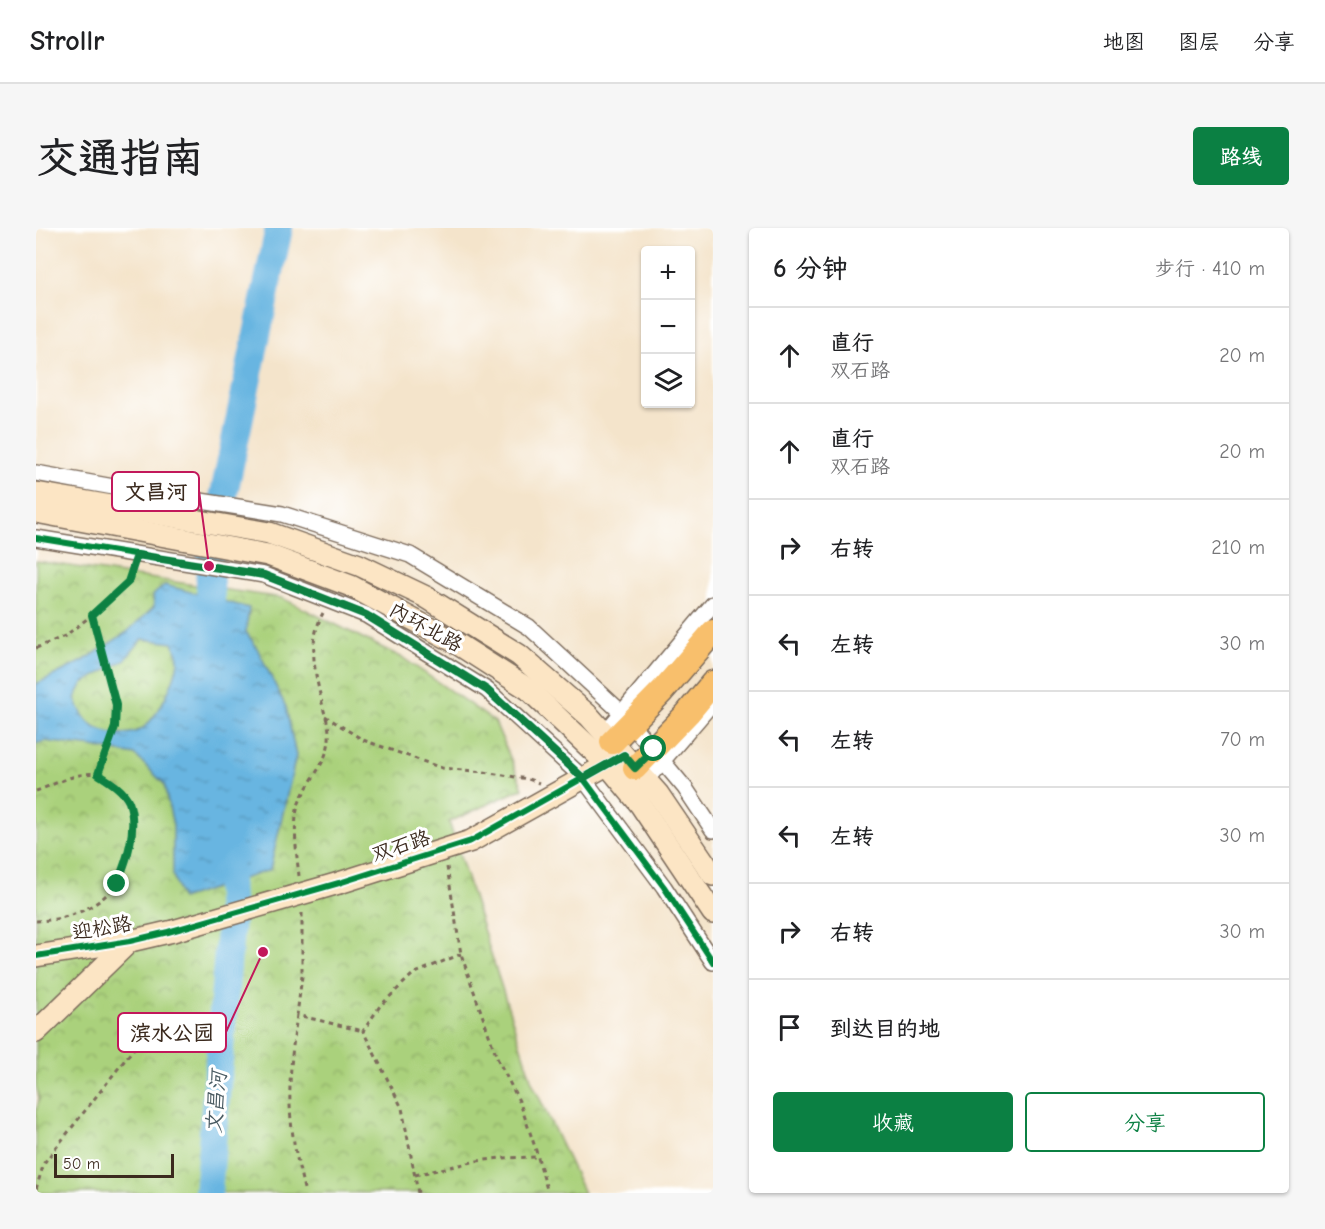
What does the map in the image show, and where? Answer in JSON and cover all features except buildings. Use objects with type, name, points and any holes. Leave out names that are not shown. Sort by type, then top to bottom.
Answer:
[{"type":"main road","name":"内环北路","points":[[36,492],[269,533],[359,565],[426,597],[519,655],[589,716],[621,757],[658,794],[713,875]]},
{"type":"main road","name":"内环北路","points":[[36,512],[158,514],[266,565],[351,586],[453,641],[528,689],[621,757],[640,804],[713,913]]},
{"type":"main road","name":"双石路","points":[[621,757],[626,718],[662,691],[713,632]]},
{"type":"main road","name":"双石路","points":[[173,931],[339,883],[471,841],[621,757],[658,754],[713,683]]},
{"type":"main road","name":"迎松路","points":[[36,956],[130,941],[173,931]]},
{"type":"main road","points":[[36,1032],[130,941]]},
{"type":"street","points":[[36,473],[158,514],[282,514],[410,555],[529,627],[626,718],[685,788],[713,830]]},
{"type":"street","points":[[36,538],[143,556],[266,565],[330,601],[366,615],[487,690],[583,778],[664,887],[713,962]]},
{"type":"street","points":[[626,718],[713,604]]},
{"type":"street","points":[[658,754],[713,702]]},
{"type":"path","points":[[36,648],[65,636],[92,615],[128,582],[143,556]]},
{"type":"path","points":[[299,879],[296,839],[298,805],[328,750],[330,732],[314,673],[313,640],[317,624],[330,601]]},
{"type":"path","points":[[92,615],[116,705],[115,727],[98,774]]},
{"type":"path","points":[[325,716],[363,740],[442,768],[528,779],[561,790]]},
{"type":"path","points":[[36,791],[75,776],[98,774],[114,784],[128,801],[132,824],[127,860],[117,884],[90,908],[63,918],[36,921]]},
{"type":"path","points":[[444,849],[461,954],[497,1058],[520,1103],[548,1193]]},
{"type":"path","points":[[301,910],[302,976],[294,1039],[290,1104],[294,1144],[304,1193]]},
{"type":"path","points":[[363,1031],[380,1006],[413,974],[461,954]]},
{"type":"path","points":[[297,1015],[363,1031],[402,1108],[418,1193]]},
{"type":"path","points":[[36,1189],[44,1163],[135,1047]]},
{"type":"path","points":[[415,1175],[477,1161],[538,1157]]},
{"type":"green space","points":[[36,561],[282,598],[403,658],[495,722],[523,788],[449,822],[532,1082],[584,1193],[36,1193],[36,1112],[39,1098],[36,1086]]},
{"type":"water","points":[[165,585],[249,608],[246,632],[256,646],[286,707],[296,756],[270,870],[181,899],[173,875],[173,825],[164,784],[135,755],[44,741],[36,744],[36,684],[83,661],[127,632],[154,607],[153,595]],"holes":[[[142,639],[173,643],[178,661],[174,678],[165,699],[146,725],[135,732],[118,734],[109,733],[90,724],[75,698],[83,683],[125,660]]]},
{"type":"waterway","name":"文昌河","points":[[213,636],[209,566],[279,228]]},
{"type":"waterway","name":"文昌河","points":[[208,1193],[231,917],[227,846]]},
{"type":"cycle path","points":[[36,538],[264,575],[366,615],[487,690],[583,778],[664,887],[713,962]]},
{"type":"cycle path","points":[[36,956],[130,941],[168,932],[339,883],[471,841],[624,755]]},
{"type":"place","name":"文昌河","points":[[209,566]]},
{"type":"place","name":"滨水公园","points":[[263,952]]},
{"type":"route","points":[[117,884],[127,860],[132,824],[128,801],[114,784],[98,774],[115,727],[116,705],[92,615],[128,582],[137,555],[264,575],[366,615],[487,690],[583,778],[624,755],[635,768],[654,749]]}]
